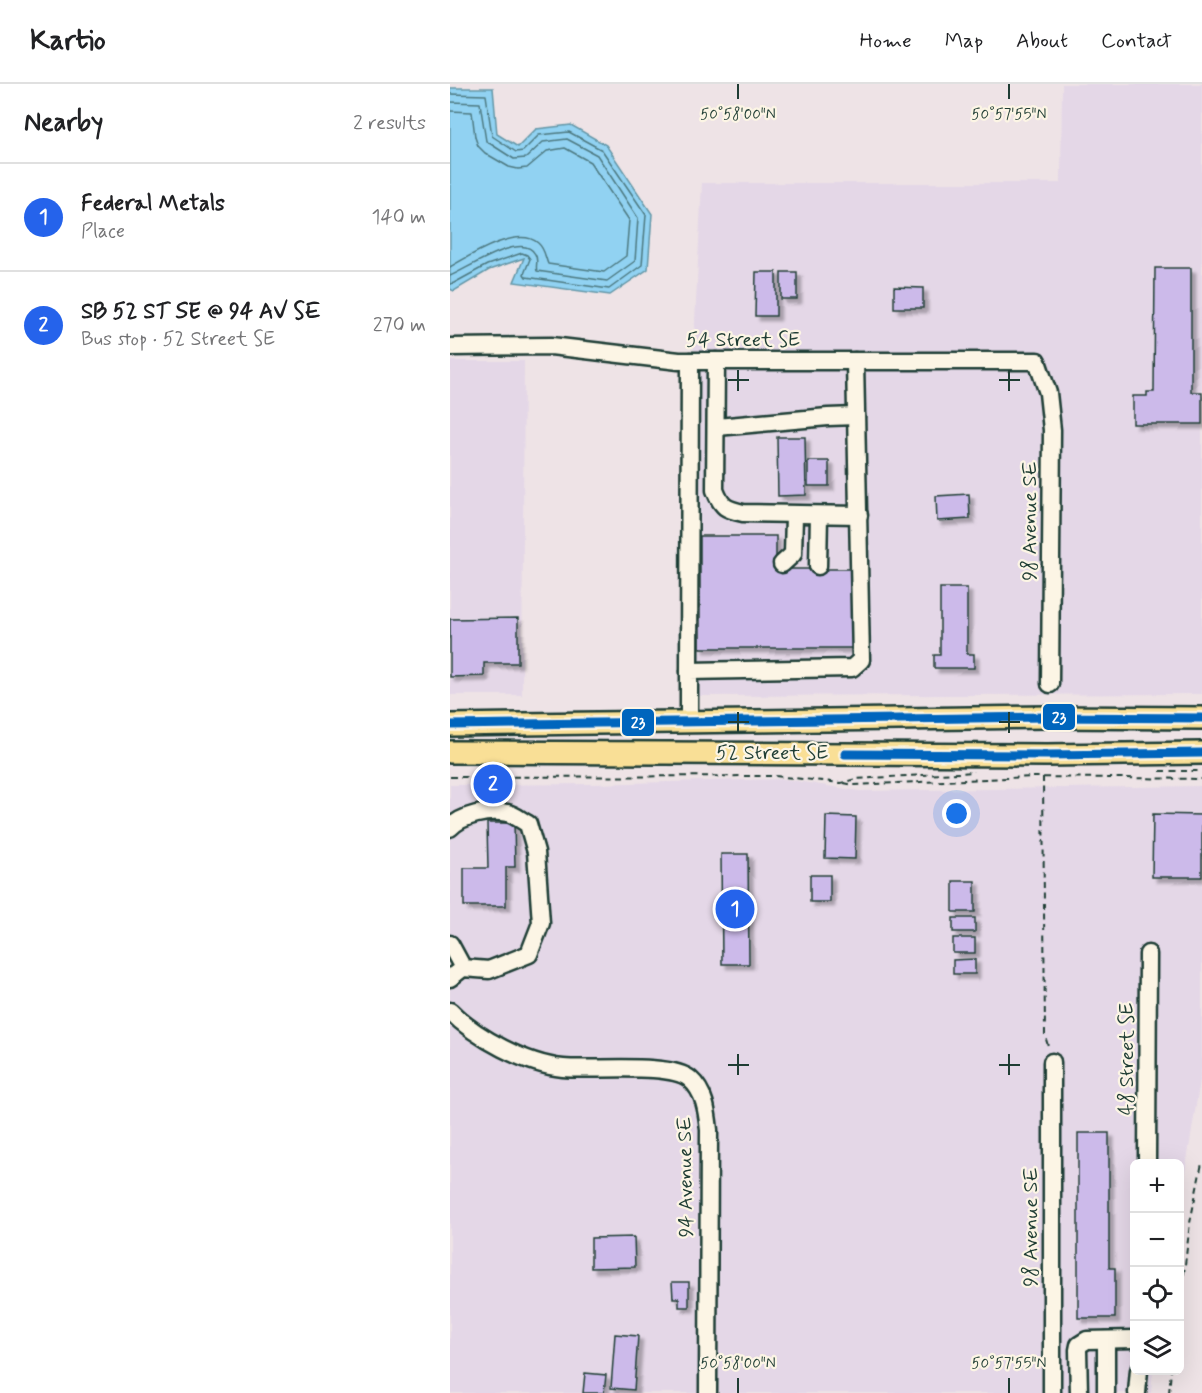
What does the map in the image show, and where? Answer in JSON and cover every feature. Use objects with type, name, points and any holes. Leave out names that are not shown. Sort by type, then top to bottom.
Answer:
[{"type":"main road","name":"52 Street SE","points":[[450,725],[1047,717],[1202,718]]},
{"type":"main road","name":"52 Street SE","points":[[450,752],[1035,755],[1202,753]]},
{"type":"street","name":"54 Street SE","points":[[450,347],[551,346],[690,361],[1037,361]]},
{"type":"street","points":[[689,722],[690,361]]},
{"type":"street","points":[[716,361],[715,490],[720,502],[727,509],[744,513],[859,515]]},
{"type":"street","points":[[689,671],[852,668],[861,660],[855,361]]},
{"type":"street","name":"98 Avenue SE","points":[[1037,361],[1048,393],[1052,430],[1050,684]]},
{"type":"street","points":[[717,427],[856,416]]},
{"type":"street","points":[[782,564],[794,554],[794,515]]},
{"type":"street","points":[[818,566],[819,515]]},
{"type":"street","points":[[450,828],[456,821],[483,813],[509,813],[528,824],[537,862],[540,923],[529,954],[489,970],[457,973],[450,944]]},
{"type":"street","name":"48 Street SE","points":[[1147,1159],[1148,954]]},
{"type":"street","name":"94 Avenue SE","points":[[450,1011],[477,1034],[525,1059],[562,1068],[659,1070],[680,1073],[691,1080],[702,1096],[707,1109],[709,1130],[708,1393]]},
{"type":"street","name":"98 Avenue SE","points":[[1052,1062],[1052,1393]]},
{"type":"street","points":[[1078,1393],[1079,1345],[1087,1340],[1130,1340]]},
{"type":"street","points":[[1106,1340],[1106,1393]]},
{"type":"street","points":[[1137,1393],[1139,1375]]},
{"type":"path","points":[[1151,771],[1202,771]]},
{"type":"path","points":[[841,783],[856,779],[980,772]]},
{"type":"path","points":[[450,777],[775,776],[854,785],[1043,777],[1202,779]]},
{"type":"path","points":[[1043,777],[1045,1036],[1052,1062]]},
{"type":"path","points":[[1184,1268],[1190,1222],[1202,1163]]},
{"type":"path","points":[[1168,1393],[1170,1375]]},
{"type":"shaded area","points":[[1062,84],[1202,84],[1202,694],[683,696],[694,341],[702,183],[1061,183]]},
{"type":"shaded area","points":[[450,361],[524,361],[522,695],[450,695]]},
{"type":"shaded area","points":[[784,779],[859,791],[1202,786],[1202,1068],[1184,1179],[1184,1159],[1130,1159],[1130,1375],[1153,1375],[1151,1393],[450,1393],[450,785]]},
{"type":"water","points":[[450,88],[493,88],[497,134],[518,147],[536,129],[571,125],[606,145],[652,214],[648,269],[610,295],[514,282],[524,258],[489,270],[454,291],[450,289]]},
{"type":"building","points":[[1155,268],[1191,268],[1191,392],[1202,392],[1202,424],[1133,424],[1133,396],[1147,396],[1147,392],[1154,392]]},
{"type":"building","points":[[756,272],[776,272],[776,316],[755,316]]},
{"type":"building","points":[[781,272],[797,272],[797,299],[781,299]]},
{"type":"building","points":[[894,287],[923,288],[923,308],[894,308]]},
{"type":"building","points":[[777,437],[805,437],[806,495],[778,496]]},
{"type":"building","points":[[808,461],[829,461],[829,486],[808,486]]},
{"type":"building","points":[[969,494],[970,519],[937,521],[936,496]]},
{"type":"building","points":[[700,536],[776,536],[776,569],[853,569],[853,648],[700,648]]},
{"type":"building","points":[[940,588],[967,588],[967,654],[974,654],[974,668],[934,668],[934,655],[940,655]]},
{"type":"building","points":[[518,618],[518,663],[484,663],[484,676],[450,677],[450,619]]},
{"type":"building","points":[[1153,814],[1202,815],[1202,877],[1152,877]]},
{"type":"building","points":[[826,816],[856,817],[855,859],[825,858]]},
{"type":"building","points":[[487,823],[514,823],[515,867],[506,867],[506,906],[464,906],[464,868],[488,868]]},
{"type":"building","points":[[721,854],[748,854],[749,964],[722,964]]},
{"type":"building","points":[[810,875],[830,875],[830,902],[810,902]]},
{"type":"building","points":[[953,881],[975,881],[975,912],[953,912]]},
{"type":"building","points":[[953,918],[975,918],[975,932],[953,932]]},
{"type":"building","points":[[953,938],[975,938],[975,953],[953,953]]},
{"type":"building","points":[[975,959],[975,974],[953,974],[953,960]]},
{"type":"building","points":[[1078,1133],[1109,1133],[1109,1268],[1115,1268],[1115,1318],[1078,1318]]},
{"type":"building","points":[[634,1237],[635,1267],[591,1268],[591,1238]]},
{"type":"building","points":[[672,1282],[689,1282],[689,1307],[679,1307],[679,1298],[673,1298]]},
{"type":"building","points":[[615,1334],[638,1336],[634,1390],[611,1388]]},
{"type":"building","points":[[585,1373],[606,1375],[604,1393],[583,1393]]},
{"type":"transit line","name":"23","points":[[450,725],[1047,717],[1202,718]]},
{"type":"transit line","name":"23","points":[[845,754],[1202,753]]},
{"type":"place","name":"SB 52 ST SE @ 94 AV SE","points":[[493,784]]},
{"type":"place","name":"Federal Metals","points":[[735,909]]}]
